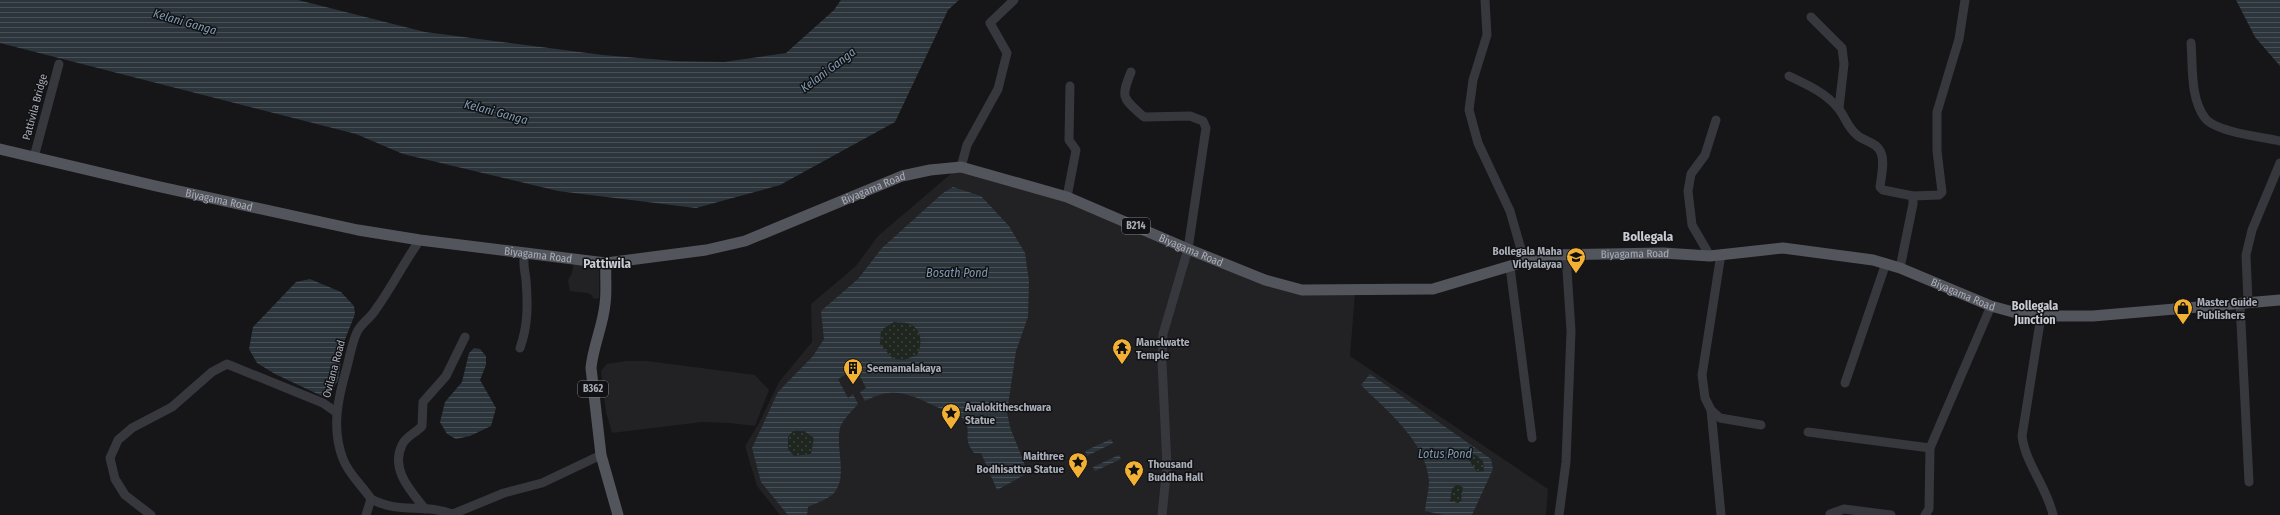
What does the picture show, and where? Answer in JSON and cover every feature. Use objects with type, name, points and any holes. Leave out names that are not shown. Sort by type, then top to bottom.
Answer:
[{"type":"main road","name":"Biyagama Road","points":[[0,149],[319,221],[420,240],[606,263],[706,250],[745,241],[902,176],[930,170],[961,167],[1067,197],[1265,280],[1309,290],[1433,289],[1524,263],[1546,255],[1663,253],[1715,255],[1784,248],[1858,257],[1886,263],[1991,306],[2013,312],[2041,316],[2093,316],[2280,300]]},
{"type":"main road","name":"B362","points":[[606,263],[604,279],[605,303],[592,354],[591,368],[601,455],[618,515]]},
{"type":"street","points":[[961,167],[967,145],[998,89],[1007,53],[990,23],[1014,0]]},
{"type":"street","points":[[1485,0],[1487,35],[1474,80],[1469,110],[1478,143],[1510,211],[1524,263]]},
{"type":"street","points":[[1789,76],[1809,85],[1839,108],[1845,121],[1857,136],[1877,145],[1882,154],[1880,187],[1883,190],[1913,196],[1938,195],[1942,192],[1937,151],[1937,112],[1959,39],[1965,0]]},
{"type":"street","points":[[1811,17],[1842,48],[1844,64],[1839,108]]},
{"type":"street","points":[[2191,43],[2195,97],[2205,119],[2218,127],[2280,141]]},
{"type":"street","name":"Pattivila Bridge","points":[[34,157],[59,64]]},
{"type":"street","points":[[1131,72],[1124,90],[1126,101],[1144,117],[1190,116],[1203,122],[1206,128],[1188,249],[1163,334],[1162,362],[1167,466],[1162,515]]},
{"type":"street","points":[[1067,197],[1076,150],[1068,140],[1070,86]]},
{"type":"street","points":[[1716,120],[1704,155],[1691,174],[1688,191],[1692,225],[1715,255],[1702,375],[1705,398],[1711,410],[1721,515]]},
{"type":"street","points":[[2249,482],[2244,302],[2246,255],[2252,230],[2280,163]]},
{"type":"street","points":[[1900,268],[1913,204],[1913,196]]},
{"type":"street","name":"Ovilana Road","points":[[420,240],[404,261],[376,309],[361,326],[357,333],[338,396],[336,412],[339,444],[343,460],[351,474],[371,499],[389,510],[402,513],[417,512],[425,509]]},
{"type":"street","points":[[520,348],[525,335],[527,320],[526,279],[522,264],[525,253]]},
{"type":"street","points":[[1558,515],[1566,462],[1571,331],[1566,255]]},
{"type":"street","points":[[1845,383],[1886,263]]},
{"type":"street","points":[[1510,267],[1532,438]]},
{"type":"street","points":[[1925,515],[1929,509],[1930,448],[1991,306]]},
{"type":"street","points":[[2041,316],[2022,436],[2024,449],[2040,479],[2053,515]]},
{"type":"street","points":[[465,337],[446,376],[423,402],[422,426],[408,436],[402,445],[399,467],[403,481],[425,509],[454,514],[477,506],[504,493],[542,483],[601,455]]},
{"type":"street","points":[[151,515],[125,495],[115,479],[110,458],[118,440],[132,428],[172,407],[212,372],[227,364],[323,403],[336,412]]},
{"type":"street","points":[[1711,410],[1720,418],[1761,425]]},
{"type":"street","points":[[1808,432],[1930,448]]},
{"type":"street","points":[[366,515],[371,499]]},
{"type":"street","points":[[1830,514],[1844,509],[1891,515]]},
{"type":"shaded area","points":[[953,172],[985,175],[1066,199],[1264,282],[1355,293],[1350,356],[1548,489],[1546,515],[780,515],[757,486],[745,446],[759,423],[779,382],[812,342],[811,304],[856,266],[878,236]]},
{"type":"shaded area","points":[[574,263],[599,265],[599,298],[594,299],[592,295],[587,293],[570,291],[568,280],[572,273]]},
{"type":"shaded area","points":[[894,322],[908,323],[917,330],[920,338],[920,347],[917,355],[904,360],[893,359],[880,344],[881,330]]},
{"type":"shaded area","points":[[626,361],[647,361],[755,375],[769,390],[755,426],[702,422],[612,433],[606,412],[601,371],[607,364]]},
{"type":"shaded area","points":[[793,431],[804,431],[814,438],[811,454],[794,456],[788,449],[788,437]]},
{"type":"shaded area","points":[[1470,454],[1476,455],[1483,461],[1484,471],[1477,472],[1467,456]]},
{"type":"shaded area","points":[[1456,485],[1463,486],[1461,501],[1458,503],[1450,501],[1452,489]]},
{"type":"water","name":"Kelani Ganga","points":[[0,0],[298,0],[425,32],[603,55],[675,61],[724,62],[786,53],[834,10],[841,0],[959,0],[948,10],[895,122],[780,185],[696,208],[558,191],[403,154],[356,134],[0,43]]},
{"type":"water","points":[[2236,0],[2280,0],[2280,66],[2255,37]]},
{"type":"water","name":"Bosath Pond","points":[[953,187],[981,196],[1009,226],[1025,253],[1029,281],[1028,317],[1016,351],[1007,412],[1010,427],[1028,473],[997,490],[981,453],[974,453],[969,445],[967,426],[961,416],[920,399],[903,394],[885,394],[865,401],[860,392],[866,388],[856,369],[838,379],[848,398],[853,394],[858,404],[845,418],[840,428],[839,445],[841,471],[838,487],[833,494],[824,500],[808,507],[807,515],[788,515],[761,482],[752,448],[778,392],[813,356],[824,339],[821,311],[858,279],[882,248],[943,193]],"holes":[[[894,322],[908,323],[917,330],[920,338],[920,347],[917,355],[904,360],[893,359],[880,344],[881,330]],[[793,431],[804,431],[814,438],[811,454],[794,456],[788,449],[788,437]]]},
{"type":"water","points":[[310,279],[341,292],[354,306],[355,314],[344,342],[338,380],[331,393],[324,397],[275,374],[257,363],[249,349],[253,327],[296,282]]},
{"type":"water","points":[[474,348],[480,349],[486,356],[486,365],[480,380],[496,408],[491,426],[470,436],[456,439],[447,434],[440,422],[445,402],[462,382],[469,353]]},
{"type":"water","name":"Lotus Pond","points":[[1370,374],[1491,459],[1493,469],[1472,515],[1444,515],[1425,511],[1429,481],[1426,466],[1421,453],[1404,428],[1361,385]],"holes":[[[1470,454],[1476,455],[1483,461],[1484,471],[1477,472],[1467,457]],[[1456,485],[1463,486],[1461,501],[1458,503],[1450,501],[1452,489]]]},
{"type":"water","points":[[1111,439],[1113,443],[1087,456],[1085,451]]},
{"type":"water","points":[[1119,455],[1121,459],[1095,471],[1093,467]]},
{"type":"place","name":"Bollegala Maha Vidyalayaa","points":[[1576,274]]},
{"type":"place","name":"Master Guide Publishers","points":[[2183,325]]},
{"type":"place","name":"Manelwatte Temple","points":[[1122,365]]},
{"type":"place","name":"Seemamalakaya","points":[[853,385]]},
{"type":"place","name":"Avalokitheschwara Statue","points":[[951,430]]},
{"type":"place","name":"Maithree Bodhisattva Statue","points":[[1078,479]]},
{"type":"place","name":"Thousand Buddha Hall","points":[[1134,487]]},
{"type":"district","name":"Bollegala","points":[[1648,236]]},
{"type":"district","name":"Pattiwila","points":[[607,263]]},
{"type":"district","name":"Bollegala Junction","points":[[2035,313]]}]
